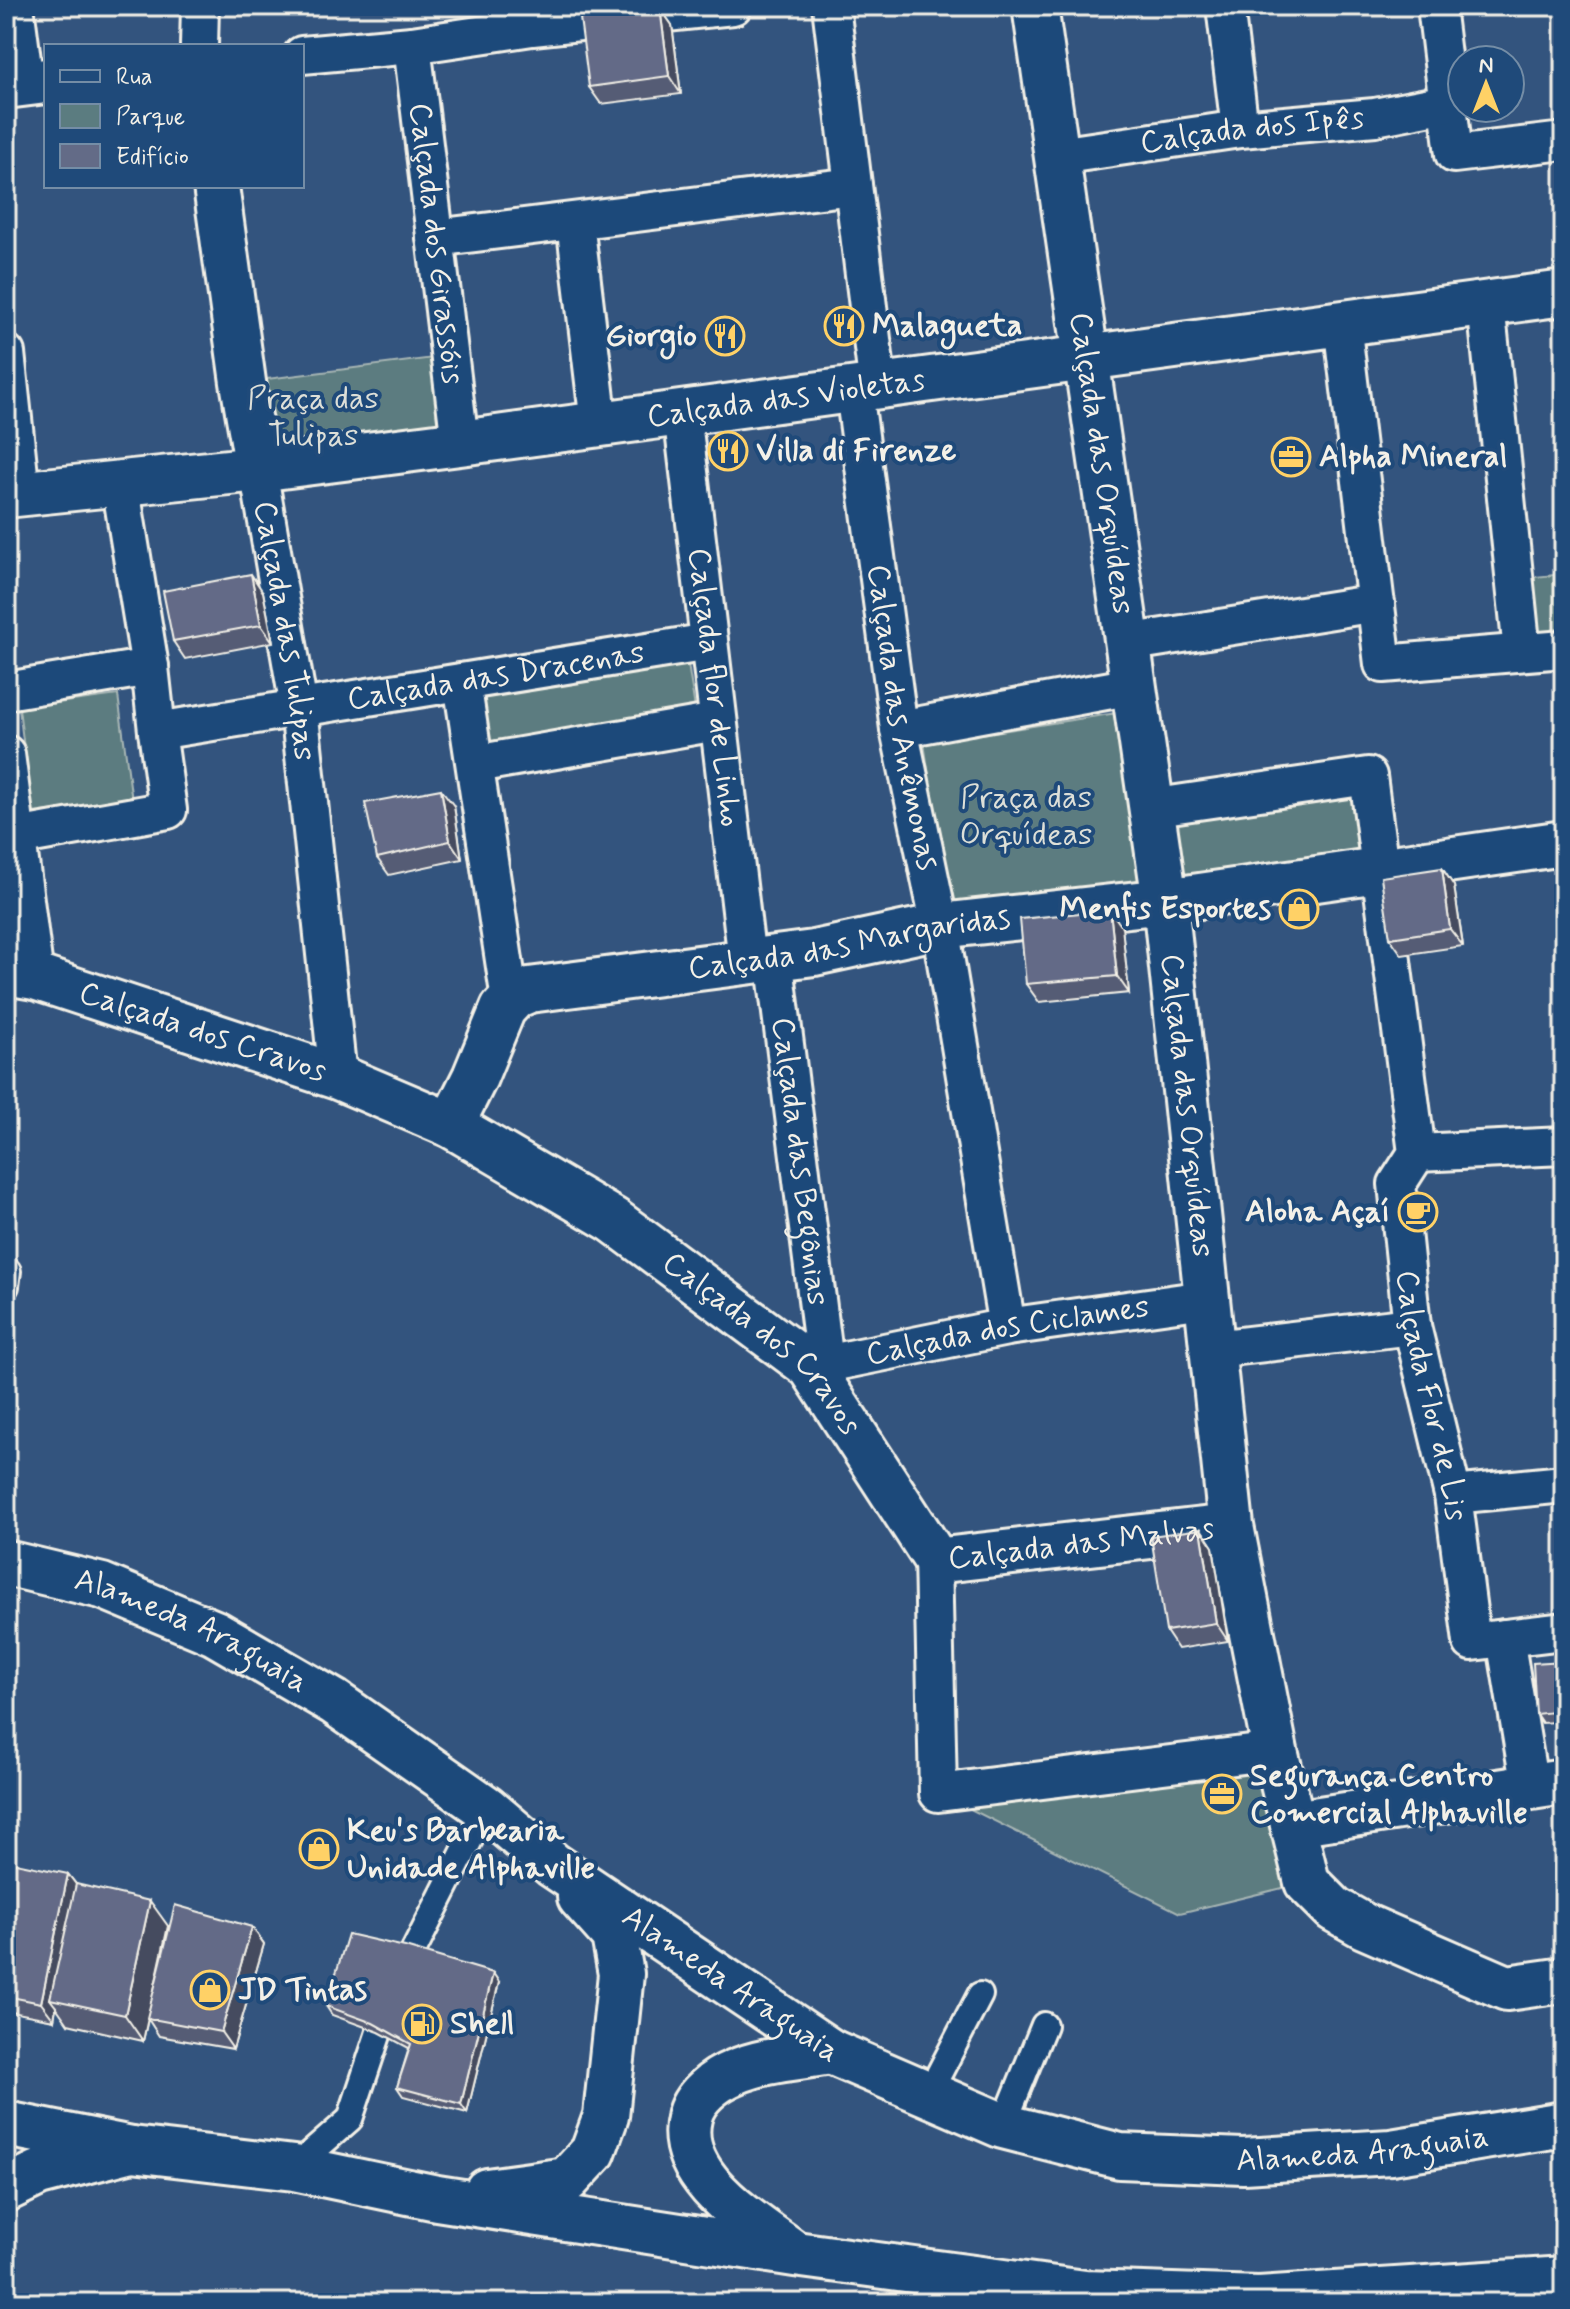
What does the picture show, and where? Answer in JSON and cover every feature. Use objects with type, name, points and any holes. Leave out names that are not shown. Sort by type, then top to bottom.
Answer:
[{"type":"street","points":[[15,6],[26,83]]},
{"type":"street","points":[[199,44],[200,6]]},
{"type":"street","points":[[304,55],[412,45],[530,16],[733,6]]},
{"type":"street","name":"Calçada das Anêmonas","points":[[831,6],[853,186],[866,389],[899,729],[940,926],[1007,1327]]},
{"type":"street","name":"Calçada das Orquídeas","points":[[1035,6],[1165,901],[1231,1526],[1275,1751],[1307,1882],[1334,1909],[1364,1926],[1507,1988],[1564,1980]]},
{"type":"street","points":[[1225,6],[1240,129]]},
{"type":"street","points":[[1436,6],[1446,94]]},
{"type":"street","name":"Calçada dos Girassóis","points":[[412,45],[460,443]]},
{"type":"street","name":"Calçada dos Ipês","points":[[1058,156],[1240,129],[1375,117],[1446,103]]},
{"type":"street","points":[[1450,124],[1454,154],[1564,141]]},
{"type":"street","points":[[435,238],[853,186]]},
{"type":"street","name":"Calçada das Tulipas","points":[[216,188],[243,382],[299,708],[338,1077]]},
{"type":"street","points":[[575,222],[599,424]]},
{"type":"street","name":"Calçada das Violetas","points":[[14,494],[258,469],[460,443],[1564,293]]},
{"type":"street","points":[[1486,304],[1522,652]]},
{"type":"street","points":[[1342,323],[1383,664],[1564,649]]},
{"type":"street","points":[[6,353],[14,494]]},
{"type":"street","name":"Calçada flor de Linho","points":[[682,413],[717,722],[761,959]]},
{"type":"street","points":[[16,837],[168,810],[150,667],[120,483]]},
{"type":"street","points":[[1126,643],[1376,603]]},
{"type":"street","name":"Calçada das Dracenas","points":[[157,731],[709,642]]},
{"type":"street","points":[[6,691],[150,667]]},
{"type":"street","points":[[451,1125],[503,1009],[510,1000],[462,682]]},
{"type":"street","points":[[899,729],[1133,686]]},
{"type":"street","points":[[475,764],[717,722]]},
{"type":"street","points":[[6,754],[16,837],[20,975]]},
{"type":"street","points":[[1150,808],[1368,776],[1417,1153],[1564,1146]]},
{"type":"street","name":"Calçada das Margaridas","points":[[510,1000],[537,988],[814,953],[940,926],[1165,901],[1564,843]]},
{"type":"street","name":"Calçada das Begônias","points":[[761,959],[818,1365]]},
{"type":"street","name":"Calçada dos Cravos","points":[[20,975],[338,1077],[451,1125],[613,1220],[818,1365],[933,1555]]},
{"type":"street","name":"Calçada Flor de Lis","points":[[1417,1153],[1397,1184],[1412,1326],[1489,1640],[1547,1785]]},
{"type":"street","name":"Calçada dos Ciclames","points":[[818,1365],[1007,1327],[1205,1299]]},
{"type":"street","points":[[1214,1349],[1412,1326]]},
{"type":"street","points":[[1453,1495],[1564,1484]]},
{"type":"street","name":"Calçada das Malvas","points":[[933,1555],[943,1560],[954,1560],[1231,1526]]},
{"type":"street","points":[[933,1555],[938,1793],[1275,1751]]},
{"type":"street","name":"Alameda Araguaia","points":[[6,1563],[102,1586],[215,1633],[334,1702],[486,1808],[553,1865],[831,2052],[1003,2126],[1120,2156],[1243,2161],[1391,2152],[1555,2128]]},
{"type":"street","points":[[1489,1640],[1564,1631]]},
{"type":"street","points":[[1293,1823],[1547,1785]]},
{"type":"street","points":[[437,2198],[567,2180],[593,2152],[602,2128],[606,2116],[621,1974],[619,1961],[614,1935],[553,1865]]},
{"type":"street","points":[[795,2254],[736,2209],[703,2178],[690,2153],[686,2129],[691,2107],[703,2093],[732,2073],[760,2063],[831,2052]]},
{"type":"street","points":[[6,2124],[132,2149],[294,2168],[437,2198],[1085,2298],[1259,2299],[1505,2293],[1564,2279]]},
{"type":"street","points":[[6,2189],[39,2173],[132,2149]]},
{"type":"lane","points":[[411,1956],[486,1808]]},
{"type":"lane","points":[[928,2095],[980,1995]]},
{"type":"lane","points":[[1003,2126],[1044,2025]]},
{"type":"lane","points":[[294,2168],[350,2119],[379,2032]]},
{"type":"green space","name":"Praça das Tulipas","points":[[449,356],[460,443],[258,469],[243,382]]},
{"type":"green space","points":[[1564,574],[1564,649],[1522,652],[1514,579]]},
{"type":"green space","points":[[687,658],[695,708],[489,750],[478,693]]},
{"type":"green space","points":[[118,695],[132,801],[32,813],[19,708]]},
{"type":"green space","name":"Praça das Orquídeas","points":[[1117,713],[1144,887],[951,918],[924,743]]},
{"type":"green space","name":"Praça das Orquídeas","points":[[1357,789],[1364,863],[1179,886],[1175,809]]},
{"type":"green space","points":[[1275,1751],[1307,1882],[1180,1913],[938,1793]]},
{"type":"building","points":[[660,8],[669,76],[589,87],[580,18]]},
{"type":"building","points":[[251,574],[261,625],[173,641],[163,591]]},
{"type":"building","points":[[441,789],[450,841],[377,858],[365,803]]},
{"type":"building","points":[[1442,868],[1450,929],[1390,938],[1381,877]]},
{"type":"building","points":[[1110,910],[1117,976],[1026,984],[1020,919]]},
{"type":"building","points":[[1201,1529],[1216,1623],[1166,1631],[1151,1536]]},
{"type":"building","points":[[1564,1661],[1564,1727],[1555,1727],[1553,1712],[1536,1714],[1533,1663]]},
{"type":"building","points":[[11,1862],[68,1874],[41,2003],[6,1996],[6,1888]]},
{"type":"building","points":[[76,1884],[150,1901],[125,2015],[50,1999]]},
{"type":"building","name":"JD Tintas","points":[[175,1905],[252,1927],[221,2032],[147,2018]]},
{"type":"building","name":"Shell","points":[[348,1934],[493,1973],[461,2104],[397,2087],[411,2044],[373,2023],[326,2006]]},
{"type":"place","name":"Malagueta","points":[[844,326]]},
{"type":"place","name":"Giorgio","points":[[725,336]]},
{"type":"place","name":"Villa di Firenze","points":[[728,451]]},
{"type":"place","name":"Alpha Mineral","points":[[1291,457]]},
{"type":"place","name":"Menfis Esportes","points":[[1299,909]]},
{"type":"place","name":"Aloha Açaí","points":[[1418,1212]]},
{"type":"place","name":"Segurança Centro Comercial Alphaville","points":[[1222,1794]]},
{"type":"place","name":"Keu's Barbearia Unidade Alphaville","points":[[319,1849]]},
{"type":"place","name":"JD Tintas","points":[[210,1990]]},
{"type":"place","name":"Shell","points":[[422,2024]]}]
